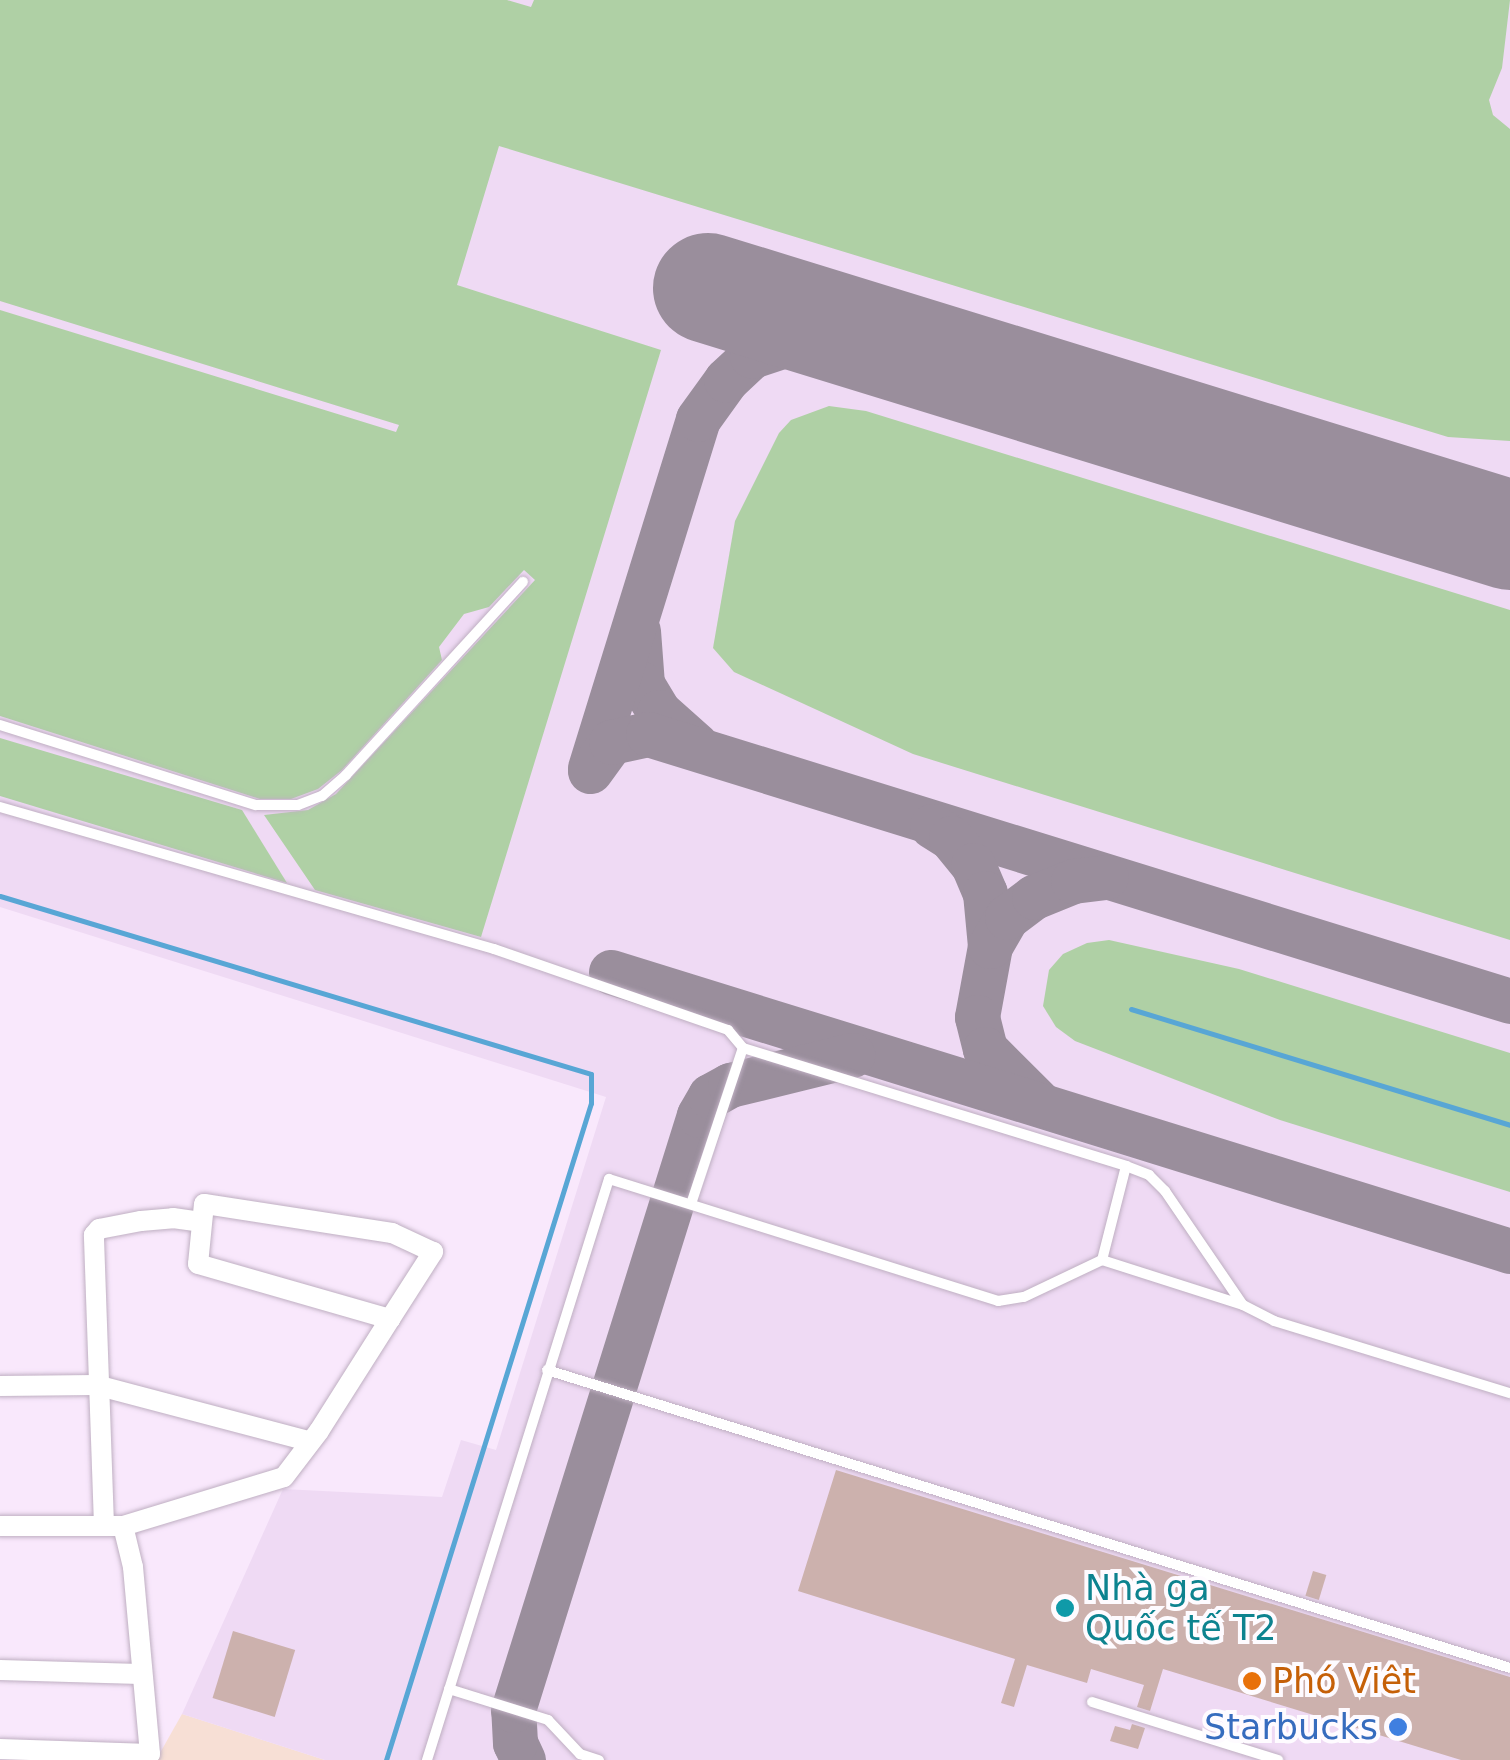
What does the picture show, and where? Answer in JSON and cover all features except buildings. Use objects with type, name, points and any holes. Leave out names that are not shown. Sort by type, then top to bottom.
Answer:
[{"type":"street","points":[[0,1526],[114,1526],[284,1478],[390,1320],[433,1252],[414,1241],[238,1206],[204,1204],[198,1264],[390,1320]]},
{"type":"street","points":[[0,1748],[150,1754],[133,1567],[114,1526],[96,1385],[94,1235],[99,1229],[140,1221],[173,1218],[202,1222]]},
{"type":"street","points":[[0,1386],[96,1385],[308,1442]]},
{"type":"street","points":[[0,1670],[140,1674]]},
{"type":"lane","points":[[0,725],[256,805],[298,805],[322,796],[346,776],[523,582]]},
{"type":"lane","points":[[0,807],[494,949],[728,1030],[743,1048],[1149,1175],[1243,1304]]},
{"type":"lane","points":[[691,1204],[743,1048]]},
{"type":"lane","points":[[1102,1260],[1126,1166]]},
{"type":"lane","points":[[427,1760],[609,1179],[998,1301],[1024,1297],[1102,1260],[1243,1304],[1274,1321],[1510,1394]]},
{"type":"lane","points":[[547,1370],[1510,1668]]},
{"type":"lane","points":[[449,1689],[548,1720],[580,1754],[599,1760]]},
{"type":"lane","points":[[1092,1702],[1278,1760]]},
{"type":"shaded area","points":[[0,0],[1510,0],[1510,1760],[325,1760],[182,1714],[283,1489],[442,1497],[461,1440],[496,1450],[606,1097],[0,907]]},
{"type":"shaded area","points":[[182,1714],[325,1760],[156,1760]]},
{"type":"green space","points":[[0,0],[507,0],[531,7],[534,0],[1510,0],[1502,68],[1489,100],[1493,115],[1510,129],[1510,441],[1448,437],[499,146],[457,285],[661,350],[481,937],[315,890],[264,815],[308,810],[336,794],[535,580],[524,570],[489,607],[464,614],[439,647],[442,660],[342,770],[318,789],[291,799],[260,799],[0,716],[0,310],[396,432],[399,425],[0,301]]},
{"type":"green space","points":[[829,406],[866,411],[1510,610],[1510,940],[913,754],[734,672],[713,648],[735,521],[779,433],[791,420]]},
{"type":"green space","points":[[0,738],[242,810],[287,883],[0,796]]},
{"type":"green space","points":[[1109,940],[1239,969],[1510,1053],[1510,1192],[1280,1120],[1075,1041],[1056,1027],[1043,1006],[1049,970],[1063,954],[1087,943]]},
{"type":"waterway","points":[[0,896],[591,1074],[591,1103],[386,1760]]},
{"type":"waterway","points":[[1131,1009],[1510,1125]]},
{"type":"taxiway","points":[[590,768],[698,419],[726,380],[752,356],[818,334],[858,334]]},
{"type":"taxiway","points":[[638,631],[642,684],[659,712],[696,745]]},
{"type":"taxiway","points":[[590,771],[611,742],[648,734],[1510,1001]]},
{"type":"taxiway","points":[[932,826],[951,838],[973,865],[985,893],[990,946],[977,1017],[985,1049],[1038,1102]]},
{"type":"taxiway","points":[[990,946],[1007,917],[1034,897],[1073,881],[1106,877]]},
{"type":"taxiway","points":[[611,972],[1510,1251]]},
{"type":"taxiway","points":[[523,1760],[515,1743],[513,1710],[699,1115],[710,1096],[730,1085],[852,1055]]},
{"type":"runway","points":[[708,288],[1510,535]]},
{"type":"place","name":"Nhà ga Quốc tế T2","points":[[1065,1608]]},
{"type":"place","name":"Phó Viêt","points":[[1252,1681]]},
{"type":"place","name":"Starbucks","points":[[1398,1727]]}]
